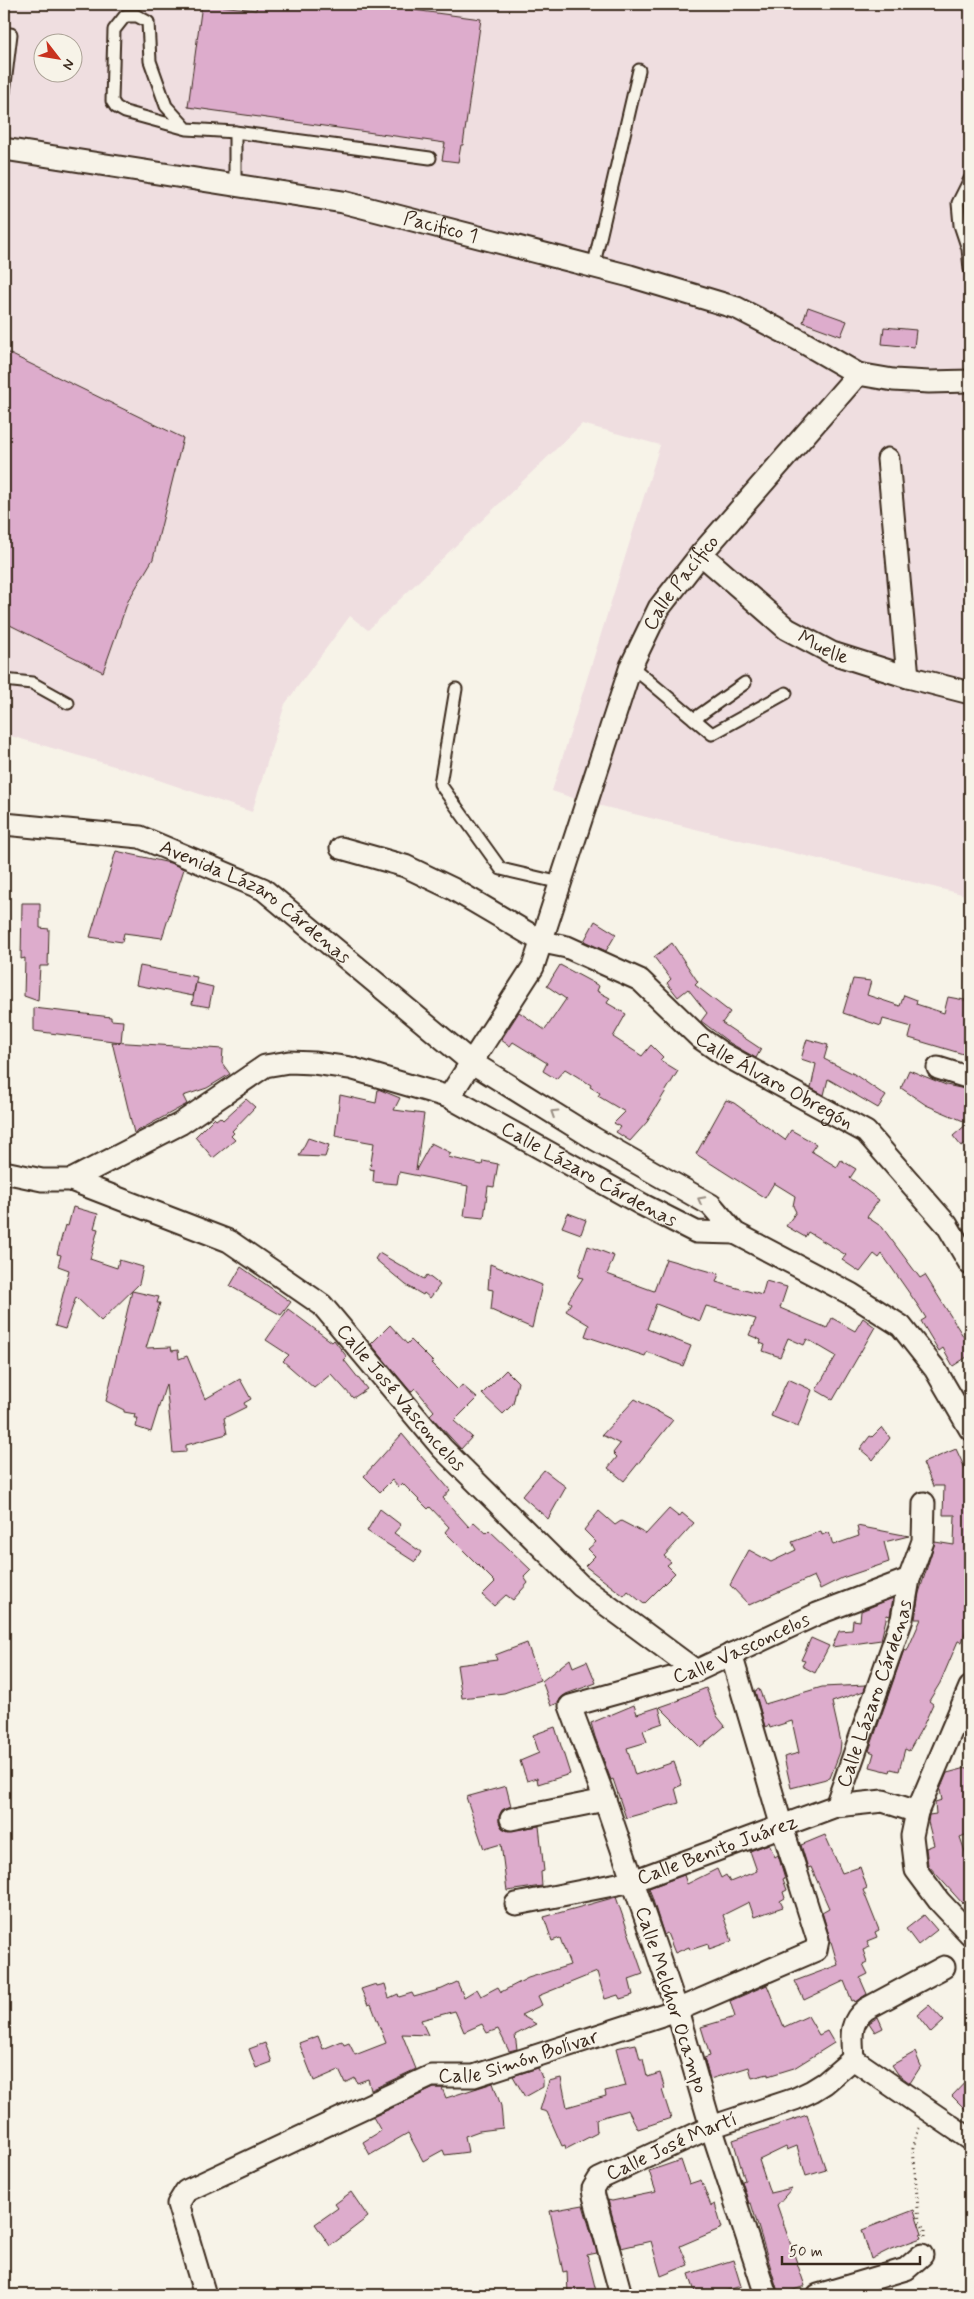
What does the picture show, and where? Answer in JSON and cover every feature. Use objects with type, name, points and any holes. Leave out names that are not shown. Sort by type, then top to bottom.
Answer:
[{"type":"street","name":"Pacifico 1","points":[[4,149],[343,202],[630,276],[737,308],[801,341],[858,374]]},
{"type":"street","points":[[858,374],[902,381],[970,381]]},
{"type":"street","name":"Calle Pacífico","points":[[471,1062],[533,967],[631,666],[659,608],[701,554],[858,374]]},
{"type":"street","points":[[888,459],[908,677]]},
{"type":"street","name":"Muelle","points":[[701,554],[787,630],[832,653],[908,677],[970,693]]},
{"type":"street","name":"Avenida Lázaro Cárdenas","points":[[4,824],[140,837],[263,889],[471,1062]]},
{"type":"street","name":"Calle Álvaro Obregón","points":[[341,848],[405,866],[452,889],[542,942],[567,947],[640,980],[700,1038],[723,1054],[866,1132],[947,1225],[970,1264]]},
{"type":"street","name":"Calle José Vasconcelos","points":[[71,1180],[180,1124],[265,1066],[297,1062],[350,1068],[449,1097]]},
{"type":"street","points":[[449,1097],[471,1062]]},
{"type":"street","name":"Calle Lázaro Cárdenas","points":[[471,1062],[611,1148],[711,1205],[735,1233],[851,1294],[901,1326],[935,1369],[970,1429]]},
{"type":"street","points":[[938,1068],[970,1078]]},
{"type":"street","name":"Calle Lázaro Cárdenas","points":[[449,1097],[643,1205],[696,1232],[735,1233]]},
{"type":"street","name":"Calle José Vasconcelos","points":[[4,1172],[42,1180],[71,1180],[229,1241],[322,1305],[442,1448],[581,1586],[696,1671]]},
{"type":"street","name":"Calle Lázaro Cárdenas","points":[[836,1806],[902,1620],[909,1579],[922,1541],[924,1502]]},
{"type":"street","name":"Calle Vasconcelos","points":[[570,1706],[696,1671],[817,1614],[909,1579]]},
{"type":"street","points":[[731,1654],[782,1827]]},
{"type":"street","points":[[970,1688],[917,1812],[912,1836],[916,1870],[938,1902],[970,1934]]},
{"type":"street","name":"Calle Melchor Ocampo","points":[[570,1706],[605,1800],[677,2010],[711,2127],[766,2295]]},
{"type":"street","points":[[511,1819],[605,1800]]},
{"type":"street","name":"Calle Benito Juárez","points":[[516,1904],[633,1881],[836,1806],[884,1801],[917,1812]]},
{"type":"street","name":"Calle Simón Bolívar","points":[[205,2295],[178,2204],[186,2191],[431,2076],[474,2076],[677,2010],[813,1953],[818,1947],[818,1940],[782,1827]]},
{"type":"street","points":[[944,1967],[856,2016],[852,2028],[853,2059],[970,2139]]},
{"type":"street","name":"Calle José Martí","points":[[621,2295],[592,2189],[595,2183],[605,2176],[711,2127],[804,2095],[825,2083],[853,2059]]},
{"type":"street","points":[[818,2295],[906,2269],[922,2255]]},
{"type":"lane","points":[[187,129],[166,106],[150,61],[148,22],[137,16],[125,16],[114,30],[112,100],[116,107],[125,112],[187,129],[235,132],[430,158]]},
{"type":"lane","points":[[4,34],[12,34],[4,92]]},
{"type":"lane","points":[[593,268],[639,70]]},
{"type":"lane","points":[[235,132],[235,185]]},
{"type":"lane","points":[[970,179],[958,203],[960,225],[968,249],[970,269]]},
{"type":"lane","points":[[631,666],[712,734],[786,693]]},
{"type":"lane","points":[[4,680],[32,683],[68,703]]},
{"type":"lane","points":[[694,720],[745,683]]},
{"type":"lane","points":[[456,689],[440,784],[502,869],[561,883]]},
{"type":"path","points":[[922,2255],[919,2246],[925,2236],[925,2230],[919,2220],[913,2148],[924,2108]]},
{"type":"shaded area","points":[[4,4],[970,4],[970,896],[585,802],[552,791],[660,445],[582,424],[368,630],[350,616],[285,704],[252,812],[138,773],[4,734]]},
{"type":"building","points":[[202,4],[256,10],[257,4],[368,4],[481,19],[463,145],[461,145],[458,162],[442,160],[445,143],[188,107]]},
{"type":"building","points":[[808,307],[847,321],[841,336],[803,322]]},
{"type":"building","points":[[884,327],[916,330],[914,347],[882,344]]},
{"type":"building","points":[[4,351],[183,438],[153,559],[128,601],[103,672],[4,622]]},
{"type":"building","points":[[116,851],[170,863],[184,869],[162,938],[124,933],[122,942],[90,937]]},
{"type":"building","points":[[22,903],[40,903],[40,928],[49,929],[48,966],[40,966],[38,1001],[24,996],[25,958],[21,959]]},
{"type":"building","points":[[595,921],[616,934],[606,951],[584,941]]},
{"type":"building","points":[[672,943],[698,982],[695,985],[730,1012],[722,1023],[761,1049],[756,1058],[730,1043],[701,1021],[707,1013],[688,989],[678,997],[667,983],[671,979],[654,957]]},
{"type":"building","points":[[560,965],[599,986],[597,991],[610,998],[607,1003],[626,1014],[613,1037],[642,1056],[651,1045],[663,1057],[660,1060],[678,1071],[647,1122],[630,1141],[616,1132],[620,1127],[614,1123],[625,1112],[598,1096],[600,1093],[590,1087],[591,1085],[565,1069],[556,1079],[543,1071],[547,1063],[513,1042],[510,1046],[501,1040],[519,1012],[545,1030],[566,999],[547,986]]},
{"type":"building","points":[[140,966],[197,977],[193,996],[136,985]]},
{"type":"building","points":[[853,979],[871,981],[867,995],[900,1006],[904,995],[917,1000],[916,1004],[944,1013],[948,997],[970,1001],[970,1056],[909,1038],[912,1027],[883,1019],[881,1026],[843,1013]]},
{"type":"building","points":[[196,983],[213,987],[209,1007],[192,1004]]},
{"type":"building","points":[[34,1008],[111,1017],[111,1020],[123,1021],[121,1042],[34,1031]]},
{"type":"building","points":[[807,1039],[828,1045],[824,1059],[854,1074],[886,1096],[878,1108],[828,1079],[824,1095],[811,1088],[816,1064],[801,1059]]},
{"type":"building","points":[[112,1042],[223,1049],[222,1063],[230,1074],[207,1088],[183,1096],[187,1104],[134,1133]]},
{"type":"building","points":[[909,1070],[946,1085],[970,1090],[970,1141],[961,1146],[953,1136],[968,1123],[926,1105],[901,1088]]},
{"type":"building","points":[[378,1089],[400,1098],[394,1110],[424,1114],[416,1170],[431,1143],[451,1153],[448,1157],[482,1165],[483,1161],[498,1164],[494,1187],[488,1186],[484,1218],[464,1216],[468,1186],[399,1172],[397,1184],[373,1182],[374,1170],[370,1169],[374,1143],[335,1136],[340,1095],[376,1103]]},
{"type":"building","points":[[246,1099],[255,1107],[232,1131],[234,1133],[231,1136],[235,1140],[213,1158],[195,1137],[214,1118],[216,1120],[220,1117],[223,1120]]},
{"type":"building","points":[[726,1100],[734,1103],[785,1140],[791,1130],[816,1144],[811,1151],[837,1167],[841,1160],[856,1169],[850,1178],[879,1200],[867,1217],[882,1227],[920,1278],[925,1275],[965,1339],[970,1337],[970,1355],[953,1366],[943,1348],[939,1351],[921,1321],[926,1318],[882,1254],[879,1258],[874,1254],[860,1272],[842,1260],[846,1255],[808,1232],[805,1237],[786,1226],[796,1212],[793,1206],[795,1196],[774,1183],[765,1198],[696,1154]]},
{"type":"building","points":[[308,1138],[329,1145],[325,1157],[299,1156]]},
{"type":"building","points":[[73,1207],[98,1214],[94,1228],[98,1229],[90,1259],[117,1268],[119,1260],[143,1267],[139,1284],[101,1321],[76,1297],[65,1329],[55,1326],[69,1270],[58,1266],[61,1255],[57,1254],[65,1225],[68,1226]]},
{"type":"building","points":[[568,1213],[586,1220],[581,1234],[562,1227]]},
{"type":"building","points":[[588,1246],[614,1256],[607,1274],[654,1291],[666,1259],[719,1274],[716,1282],[762,1295],[766,1281],[787,1287],[780,1308],[827,1328],[832,1318],[855,1331],[863,1318],[875,1327],[833,1400],[816,1390],[836,1356],[807,1339],[804,1345],[788,1338],[780,1357],[763,1351],[765,1345],[760,1343],[761,1340],[749,1335],[756,1319],[706,1306],[700,1321],[656,1304],[647,1329],[691,1346],[683,1366],[647,1352],[645,1356],[585,1336],[589,1325],[566,1311],[571,1303],[568,1301],[583,1278],[578,1277]]},
{"type":"building","points":[[379,1253],[424,1279],[427,1275],[440,1285],[430,1298],[424,1293],[423,1295],[406,1285],[375,1259]]},
{"type":"building","points":[[490,1264],[542,1285],[532,1328],[491,1310],[493,1290],[488,1289]]},
{"type":"building","points":[[241,1267],[291,1302],[281,1315],[230,1286]]},
{"type":"building","points":[[132,1291],[159,1297],[157,1303],[160,1303],[146,1348],[171,1347],[172,1351],[178,1350],[179,1359],[187,1356],[205,1399],[240,1379],[251,1399],[244,1403],[246,1407],[224,1418],[227,1434],[186,1445],[186,1452],[173,1453],[166,1384],[151,1432],[136,1427],[138,1418],[134,1418],[135,1414],[124,1412],[124,1410],[106,1401]]},
{"type":"building","points":[[288,1309],[332,1342],[334,1340],[347,1357],[344,1360],[367,1389],[353,1398],[331,1374],[314,1388],[283,1361],[289,1355],[266,1340]]},
{"type":"building","points":[[390,1325],[407,1344],[411,1340],[458,1390],[462,1385],[477,1398],[454,1421],[472,1437],[461,1449],[430,1415],[434,1411],[415,1388],[411,1392],[371,1344]]},
{"type":"building","points":[[506,1370],[518,1382],[513,1404],[503,1414],[482,1394]]},
{"type":"building","points":[[788,1379],[812,1390],[798,1427],[771,1416]]},
{"type":"building","points":[[635,1399],[673,1420],[624,1481],[608,1468],[617,1457],[613,1453],[620,1444],[602,1435]]},
{"type":"building","points":[[882,1427],[890,1438],[873,1460],[860,1449],[870,1436],[872,1437]]},
{"type":"building","points":[[402,1434],[450,1490],[443,1498],[469,1527],[474,1522],[486,1533],[489,1530],[531,1570],[524,1577],[528,1583],[513,1600],[506,1595],[494,1606],[482,1595],[495,1582],[445,1532],[449,1527],[430,1507],[428,1509],[402,1483],[398,1487],[392,1480],[380,1492],[364,1476]]},
{"type":"building","points":[[956,1449],[970,1479],[970,1532],[966,1556],[970,1557],[970,1617],[962,1642],[958,1641],[940,1683],[929,1701],[933,1704],[923,1726],[909,1751],[905,1749],[899,1771],[891,1769],[890,1772],[870,1767],[874,1753],[869,1751],[904,1650],[907,1651],[921,1619],[915,1619],[919,1593],[935,1542],[954,1545],[955,1515],[943,1515],[944,1486],[933,1486],[923,1463]]},
{"type":"building","points":[[544,1470],[566,1487],[548,1519],[522,1496]]},
{"type":"building","points":[[380,1509],[401,1525],[394,1533],[421,1552],[415,1562],[367,1531]]},
{"type":"building","points":[[669,1509],[679,1517],[682,1513],[694,1523],[664,1556],[671,1562],[667,1565],[675,1573],[644,1604],[628,1591],[624,1596],[585,1566],[595,1556],[588,1549],[596,1542],[584,1530],[599,1511],[615,1525],[621,1521],[646,1534]]},
{"type":"building","points":[[857,1526],[909,1536],[884,1542],[889,1562],[842,1578],[820,1589],[814,1576],[749,1605],[730,1585],[749,1550],[771,1562],[796,1550],[792,1542],[821,1531],[822,1535],[829,1532],[833,1545],[859,1536]]},
{"type":"building","points":[[893,1598],[890,1616],[887,1615],[881,1640],[832,1647],[839,1631],[852,1630],[853,1620],[860,1621],[861,1611]]},
{"type":"building","points":[[811,1638],[829,1646],[815,1673],[802,1666],[805,1661],[801,1660]]},
{"type":"building","points":[[527,1643],[540,1680],[504,1693],[462,1698],[457,1665],[497,1660],[495,1655]]},
{"type":"building","points":[[570,1659],[573,1667],[587,1661],[596,1683],[566,1694],[558,1703],[551,1706],[542,1681]]},
{"type":"building","points":[[866,1685],[864,1691],[832,1702],[841,1742],[840,1752],[830,1778],[791,1788],[784,1757],[799,1753],[792,1721],[770,1728],[769,1725],[765,1727],[755,1691],[759,1689],[765,1704],[822,1687]]},
{"type":"building","points":[[706,1688],[717,1716],[725,1726],[700,1747],[660,1707]]},
{"type":"building","points":[[634,1705],[637,1714],[659,1707],[663,1723],[643,1730],[647,1742],[627,1748],[635,1775],[674,1762],[682,1785],[675,1788],[679,1803],[626,1818],[591,1723]]},
{"type":"building","points":[[555,1727],[570,1774],[538,1784],[537,1778],[527,1781],[520,1761],[539,1753],[533,1735]]},
{"type":"building","points":[[970,1767],[970,1833],[960,1837],[970,1866],[970,1895],[962,1903],[928,1865],[926,1848],[934,1845],[928,1822],[929,1815],[936,1814],[935,1802],[942,1800],[940,1790],[947,1773]]},
{"type":"building","points":[[506,1786],[511,1806],[502,1810],[499,1822],[502,1828],[508,1831],[539,1826],[544,1871],[541,1872],[542,1886],[507,1891],[501,1844],[484,1849],[466,1797]]},
{"type":"building","points":[[825,1835],[842,1873],[860,1867],[867,1888],[863,1890],[879,1930],[875,1932],[877,1937],[867,1941],[870,1947],[863,1950],[867,1962],[863,1964],[868,1974],[860,1978],[867,1994],[855,2002],[854,2000],[852,2001],[844,1981],[804,2000],[795,1981],[838,1965],[822,1912],[829,1908],[811,1867],[808,1868],[801,1845]]},
{"type":"building","points":[[769,1844],[775,1857],[778,1855],[785,1878],[783,1879],[787,1890],[783,1892],[785,1898],[780,1901],[783,1907],[754,1917],[749,1902],[723,1915],[732,1941],[709,1949],[708,1944],[690,1950],[689,1947],[675,1953],[667,1933],[664,1935],[649,1888],[684,1875],[687,1884],[717,1869],[721,1878],[726,1875],[730,1882],[757,1871],[750,1851]]},
{"type":"building","points":[[616,1897],[643,1974],[629,1979],[633,1995],[620,1999],[618,1995],[605,1999],[597,1972],[538,1996],[542,2005],[521,2015],[536,2024],[515,2035],[517,2049],[509,2051],[498,2029],[487,2033],[482,2024],[464,2032],[455,2011],[421,2020],[428,2035],[402,2034],[416,2069],[371,2090],[368,2079],[357,2083],[355,2078],[345,2083],[339,2070],[314,2081],[299,2043],[318,2036],[323,2049],[342,2041],[344,2045],[349,2043],[355,2055],[386,2043],[371,2004],[368,2005],[361,1989],[376,1984],[377,1986],[385,1984],[389,1998],[398,1994],[399,1997],[412,1993],[414,1997],[442,1989],[457,1982],[464,1997],[477,1989],[481,1996],[498,1987],[501,1992],[528,1978],[570,1965],[560,1938],[552,1941],[544,1917]]},
{"type":"building","points":[[924,1915],[937,1930],[918,1945],[906,1929]]},
{"type":"building","points":[[767,1985],[784,2027],[808,2016],[819,2035],[827,2031],[834,2043],[794,2068],[768,2076],[768,2074],[752,2078],[749,2067],[710,2079],[704,2058],[710,2056],[701,2027],[735,2017],[730,2001]]},
{"type":"building","points":[[929,2005],[944,2021],[931,2033],[917,2015]]},
{"type":"building","points":[[878,2017],[883,2028],[875,2032],[869,2023]]},
{"type":"building","points":[[265,2043],[272,2062],[256,2068],[249,2049]]},
{"type":"building","points":[[636,2044],[640,2059],[643,2059],[647,2077],[660,2073],[665,2089],[662,2090],[671,2118],[638,2129],[628,2110],[596,2119],[597,2133],[566,2149],[565,2145],[562,2146],[547,2112],[540,2110],[549,2081],[561,2078],[567,2107],[606,2096],[605,2091],[626,2086],[616,2048]]},
{"type":"building","points":[[915,2052],[921,2066],[910,2083],[898,2074],[892,2065]]},
{"type":"building","points":[[538,2068],[543,2080],[543,2087],[525,2097],[513,2076]]},
{"type":"building","points":[[970,2077],[970,2114],[952,2096]]},
{"type":"building","points":[[493,2083],[501,2106],[503,2128],[479,2131],[465,2136],[468,2152],[445,2155],[443,2150],[423,2161],[408,2133],[370,2155],[363,2142],[381,2131],[373,2117],[434,2088],[442,2088],[446,2098]]},
{"type":"building","points":[[807,2115],[826,2170],[806,2176],[797,2146],[787,2150],[786,2147],[759,2160],[770,2193],[792,2188],[777,2205],[805,2286],[779,2295],[751,2203],[749,2204],[742,2181],[745,2180],[733,2140]]},
{"type":"building","points":[[681,2160],[689,2184],[701,2180],[711,2206],[715,2204],[722,2228],[680,2246],[688,2265],[661,2276],[651,2241],[621,2248],[608,2200],[612,2201],[656,2192],[649,2171]]},
{"type":"building","points":[[351,2192],[368,2217],[330,2246],[315,2224],[338,2208],[335,2204]]},
{"type":"building","points":[[583,2205],[597,2253],[587,2255],[597,2295],[568,2295],[567,2271],[563,2272],[550,2211]]},
{"type":"building","points":[[914,2210],[922,2234],[920,2235],[921,2238],[871,2259],[862,2230]]},
{"type":"building","points":[[733,2260],[741,2286],[712,2295],[696,2295],[689,2274]]}]
